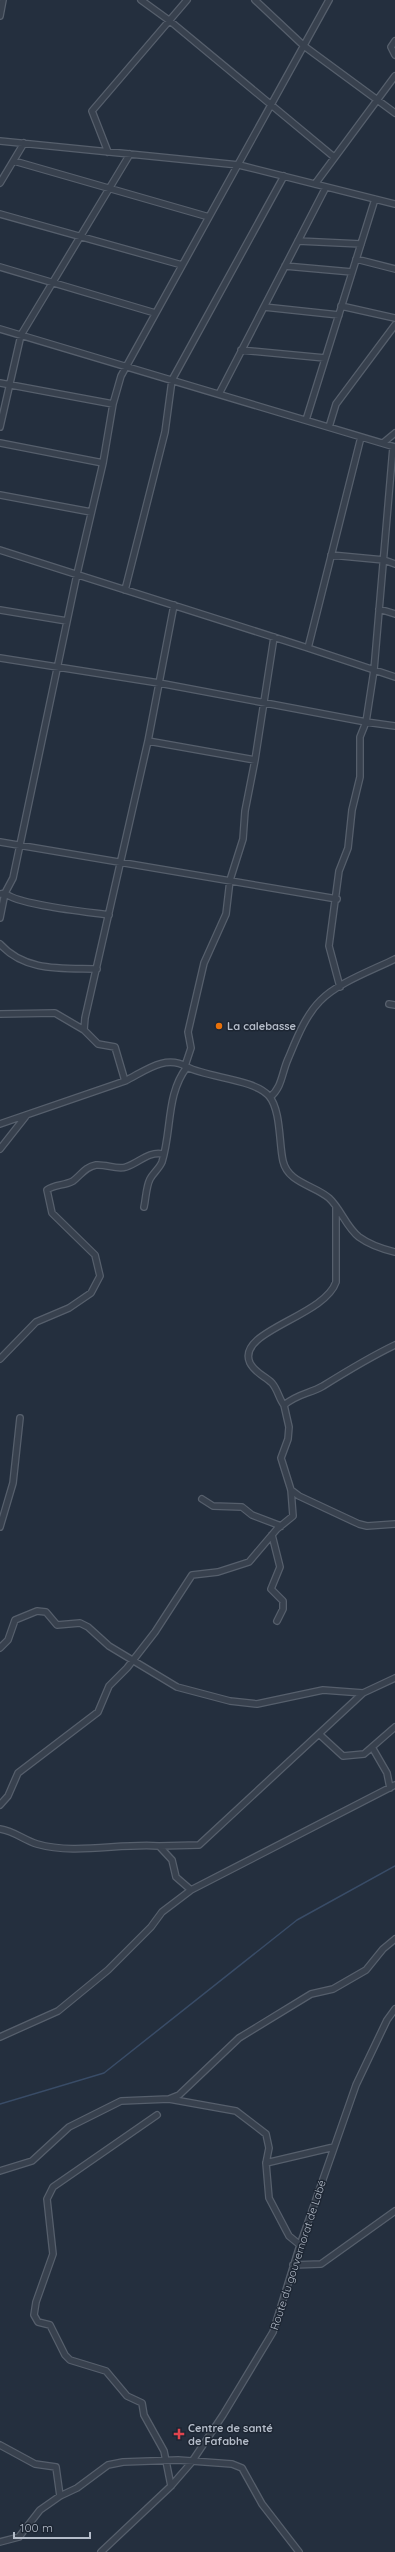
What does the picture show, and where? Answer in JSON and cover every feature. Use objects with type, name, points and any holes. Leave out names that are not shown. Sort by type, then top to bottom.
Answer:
[{"type":"street","points":[[0,13],[3,0]]},
{"type":"street","points":[[141,0],[170,20],[334,157]]},
{"type":"street","points":[[108,152],[92,111],[187,0]]},
{"type":"street","points":[[255,0],[304,46],[395,113]]},
{"type":"street","points":[[0,918],[2,894],[13,878],[76,574],[103,463],[113,404],[126,366],[239,165],[329,0]]},
{"type":"street","points":[[395,41],[391,47],[395,55]]},
{"type":"street","points":[[315,184],[395,76]]},
{"type":"street","points":[[0,141],[239,165],[395,204]]},
{"type":"street","points":[[0,183],[24,143]]},
{"type":"street","points":[[0,427],[21,335],[54,283],[130,154]]},
{"type":"street","points":[[14,161],[209,217]]},
{"type":"street","points":[[124,590],[165,432],[172,380],[284,176]]},
{"type":"street","points":[[218,394],[326,187]]},
{"type":"street","points":[[306,420],[375,199]]},
{"type":"street","points":[[0,214],[182,265]]},
{"type":"street","points":[[298,241],[361,244]]},
{"type":"street","points":[[356,259],[395,269]]},
{"type":"street","points":[[285,266],[352,272]]},
{"type":"street","points":[[0,267],[155,313]]},
{"type":"street","points":[[342,306],[395,318]]},
{"type":"street","points":[[264,307],[339,315]]},
{"type":"street","points":[[328,427],[336,404],[395,324]]},
{"type":"street","points":[[0,329],[394,447],[374,670],[366,722],[360,737],[360,777],[352,810],[348,848],[339,871],[337,899],[330,946],[340,987]]},
{"type":"street","points":[[241,350],[325,358]]},
{"type":"street","points":[[0,383],[113,404]]},
{"type":"street","points":[[383,443],[395,433]]},
{"type":"street","points":[[308,648],[360,437]]},
{"type":"street","points":[[0,443],[103,463]]},
{"type":"street","points":[[0,495],[91,512]]},
{"type":"street","points":[[388,507],[395,509]]},
{"type":"street","points":[[0,550],[395,677]]},
{"type":"street","points":[[331,555],[384,560],[395,564]]},
{"type":"street","points":[[84,1030],[85,1018],[148,741],[174,605]]},
{"type":"street","points":[[379,609],[395,614]]},
{"type":"street","points":[[0,610],[67,621]]},
{"type":"street","points":[[144,1207],[150,1179],[157,1172],[163,1154],[178,1078],[186,1066],[191,1048],[188,1032],[204,963],[226,914],[230,880],[243,839],[245,811],[255,760],[274,637]]},
{"type":"street","points":[[0,658],[159,683],[263,704],[395,726]]},
{"type":"street","points":[[148,741],[255,760]]},
{"type":"street","points":[[0,842],[337,899]]},
{"type":"street","points":[[2,894],[9,898],[30,904],[109,915]]},
{"type":"street","points":[[0,944],[18,960],[31,965],[97,969]]},
{"type":"street","points":[[270,1097],[277,1092],[288,1059],[310,1014],[321,1000],[340,987],[395,959]]},
{"type":"street","points":[[0,1014],[55,1013],[84,1030],[98,1044],[115,1048],[125,1081]]},
{"type":"street","points":[[0,1124],[125,1081],[164,1061],[177,1061],[199,1073],[259,1088],[270,1097],[278,1120],[283,1161],[294,1178],[315,1188],[336,1206],[357,1235],[368,1243],[395,1252]]},
{"type":"street","points":[[0,1150],[26,1116]]},
{"type":"street","points":[[0,1359],[36,1322],[69,1308],[91,1293],[100,1276],[95,1255],[52,1213],[47,1190],[54,1185],[71,1182],[84,1170],[94,1166],[107,1165],[121,1168],[156,1152],[163,1154]]},
{"type":"street","points":[[0,1805],[8,1796],[18,1773],[98,1712],[108,1686],[134,1659],[192,1575],[218,1572],[249,1562],[272,1535],[293,1516],[291,1490],[281,1458],[288,1439],[289,1427],[284,1405],[272,1383],[255,1370],[249,1362],[249,1349],[254,1340],[263,1333],[315,1306],[333,1290],[336,1269],[336,1206]]},
{"type":"street","points":[[284,1405],[300,1393],[322,1386],[375,1354],[395,1345]]},
{"type":"street","points":[[0,1527],[13,1483],[20,1418]]},
{"type":"street","points":[[291,1490],[299,1496],[359,1524],[367,1526],[395,1524]]},
{"type":"street","points":[[202,1499],[213,1506],[242,1507],[252,1515],[281,1526]]},
{"type":"street","points":[[272,1535],[280,1567],[271,1589],[283,1601],[283,1610],[277,1621]]},
{"type":"street","points":[[0,1648],[8,1640],[15,1620],[37,1611],[46,1612],[58,1625],[62,1627],[80,1623],[88,1627],[108,1646],[134,1659],[177,1687],[230,1701],[257,1704],[323,1690],[363,1693]]},
{"type":"street","points":[[0,1829],[10,1830],[37,1844],[74,1848],[135,1844],[159,1846],[199,1845],[363,1693],[395,1678]]},
{"type":"street","points":[[319,1734],[343,1756],[364,1754],[395,1726]]},
{"type":"street","points":[[0,2037],[58,2011],[108,1970],[151,1927],[162,1912],[191,1890],[392,1786],[387,1773],[372,1747]]},
{"type":"street","points":[[159,1846],[172,1860],[176,1877],[191,1890]]},
{"type":"street","points":[[169,2099],[179,2095],[239,2038],[311,1994],[333,1989],[366,1970],[383,1949],[395,1939]]},
{"type":"street","name":"Route du gouvernorat de Labé","points":[[101,2552],[171,2486],[191,2463],[223,2416],[273,2332],[300,2245],[356,2085],[387,2020],[395,2009]]},
{"type":"street","points":[[0,2171],[32,2161],[69,2127],[121,2101],[169,2099],[236,2111],[266,2134],[269,2148],[266,2163],[269,2198],[289,2236],[300,2245]]},
{"type":"street","points":[[157,2115],[53,2187],[47,2199],[54,2254],[36,2302],[34,2315],[38,2322],[50,2325],[65,2355],[70,2360],[106,2372],[127,2396],[142,2402],[144,2416],[164,2451],[171,2486]]},
{"type":"street","points":[[266,2163],[334,2147]]},
{"type":"street","points":[[294,2265],[321,2264],[395,2211]]},
{"type":"street","points":[[0,2445],[35,2464],[56,2467],[60,2496]]},
{"type":"street","points":[[0,2542],[19,2537],[40,2510],[60,2496],[77,2488],[108,2465],[123,2462],[166,2461],[232,2464],[242,2468],[262,2504],[299,2552]]},
{"type":"waterway","points":[[0,2104],[104,2073],[297,1920],[395,1866]]},
{"type":"place","name":"La calebasse","points":[[219,1026]]},
{"type":"place","name":"Centre de santé de Fafabhe","points":[[179,2434]]}]
